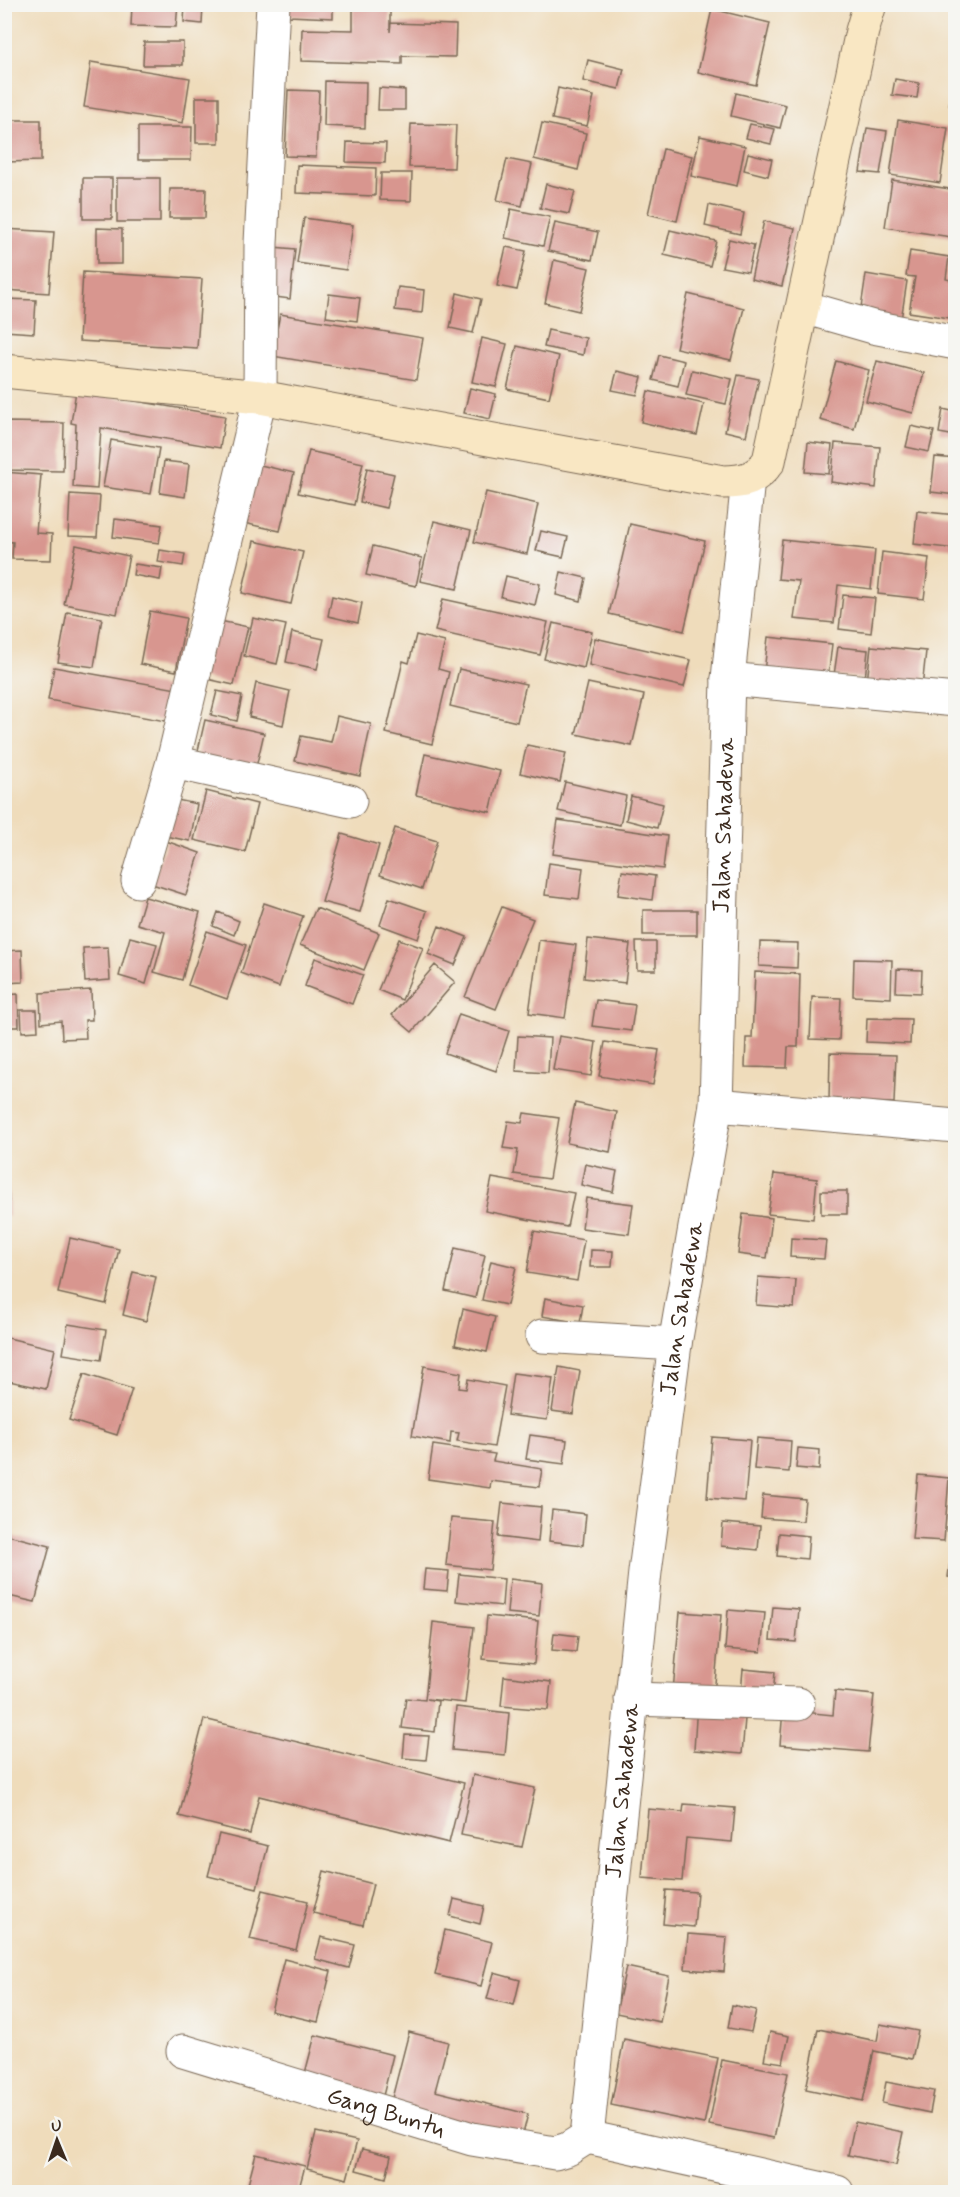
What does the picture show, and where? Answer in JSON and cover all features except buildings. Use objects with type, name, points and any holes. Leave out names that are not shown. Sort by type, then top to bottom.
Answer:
[{"type":"main road","points":[[4,371],[260,397],[723,482],[739,482],[760,474],[769,461],[870,4]]},
{"type":"street","points":[[138,881],[173,762],[260,397],[261,243],[273,4]]},
{"type":"street","points":[[803,307],[873,327],[956,343]]},
{"type":"street","name":"Jalan Sahadewa","points":[[587,2137],[645,1572],[675,1344],[716,1106],[728,679],[748,479]]},
{"type":"street","points":[[728,679],[956,700]]},
{"type":"street","points":[[173,762],[350,801]]},
{"type":"street","points":[[716,1106],[956,1126]]},
{"type":"street","points":[[542,1336],[675,1344]]},
{"type":"street","points":[[631,1699],[798,1704]]},
{"type":"street","name":"Gang Buntu","points":[[183,2051],[472,2139],[555,2153],[568,2149],[587,2137]]},
{"type":"street","points":[[587,2137],[793,2188],[837,2193]]}]
